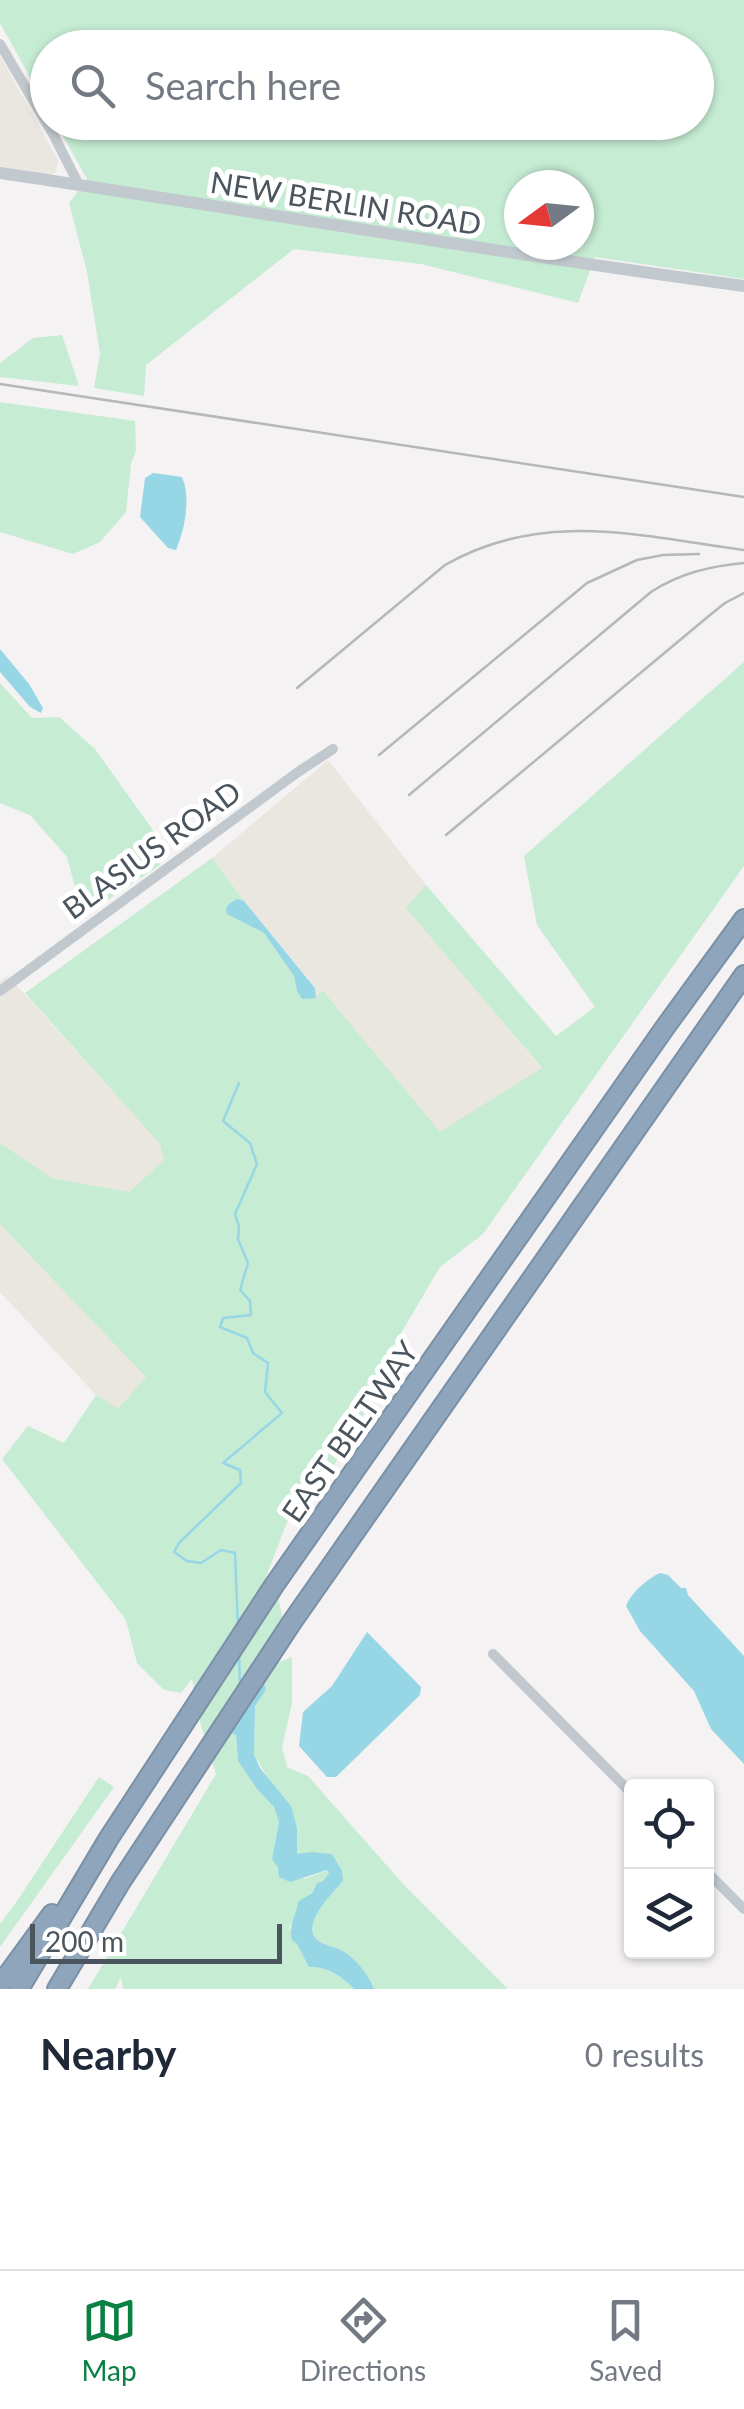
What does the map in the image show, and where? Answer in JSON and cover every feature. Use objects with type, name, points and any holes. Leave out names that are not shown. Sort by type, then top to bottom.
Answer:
[{"type":"highway","name":"EAST BELTWAY","points":[[20,1989],[109,1838],[275,1584],[744,919]]},
{"type":"highway","name":"EAST BELTWAY","points":[[57,1989],[120,1883],[292,1622],[744,975]]},
{"type":"highway","points":[[0,1985],[109,1838]]},
{"type":"highway","points":[[66,1989],[92,1930]]},
{"type":"street","points":[[0,44],[30,96]]},
{"type":"street","points":[[55,140],[79,185]]},
{"type":"street","name":"NEW BERLIN ROAD","points":[[0,174],[372,229],[528,257],[744,286]]},
{"type":"street","name":"BLASIUS ROAD","points":[[0,991],[333,750]]},
{"type":"street","points":[[493,1654],[624,1786]]},
{"type":"street","points":[[714,1879],[744,1909]]},
{"type":"shaded area","points":[[0,56],[30,110],[30,140],[47,140],[58,160],[56,172],[49,176],[0,169]]},
{"type":"shaded area","points":[[328,760],[426,885],[407,908],[542,1069],[440,1133],[323,992],[316,998],[315,987],[212,858]]},
{"type":"shaded area","points":[[8,976],[161,1144],[164,1160],[129,1192],[52,1178],[0,1143],[0,981]]},
{"type":"shaded area","points":[[0,1224],[147,1377],[117,1410],[96,1395],[0,1292]]},
{"type":"green space","points":[[0,0],[744,0],[744,279],[594,260],[594,170],[504,170],[504,260],[594,260],[578,303],[421,264],[294,249],[146,365],[144,396],[94,388],[100,354],[87,272],[69,203],[87,179],[65,140],[714,140],[714,30],[30,30],[30,77],[0,23]]},
{"type":"green space","points":[[62,335],[79,386],[0,377],[0,363],[33,338]]},
{"type":"green space","points":[[0,402],[135,421],[136,451],[126,512],[100,542],[73,554],[0,532]]},
{"type":"green space","points":[[744,662],[744,866],[483,1234],[440,1267],[371,1384],[362,1419],[329,1473],[298,1494],[262,1587],[277,1592],[282,1616],[279,1662],[292,1657],[292,1703],[282,1747],[287,1767],[308,1776],[404,1885],[508,1989],[374,1989],[353,1958],[314,1936],[314,1920],[343,1881],[312,1852],[297,1855],[297,1828],[254,1754],[255,1706],[266,1690],[264,1685],[236,1735],[238,1761],[274,1807],[279,1822],[272,1859],[304,1879],[328,1870],[289,1927],[309,1967],[334,1973],[354,1989],[123,1989],[121,1977],[115,1989],[88,1989],[216,1774],[192,1679],[181,1693],[164,1690],[137,1663],[126,1620],[2,1459],[28,1426],[64,1443],[96,1395],[118,1409],[146,1377],[0,1224],[0,1143],[52,1178],[129,1192],[164,1160],[160,1144],[25,993],[212,858],[244,901],[237,899],[228,914],[264,933],[294,976],[297,991],[315,998],[323,991],[440,1132],[542,1068],[406,908],[426,885],[556,1036],[595,1007],[537,925],[524,856]]},
{"type":"green space","points":[[0,683],[32,718],[59,717],[95,749],[160,840],[160,865],[94,909],[79,902],[67,857],[30,815],[0,803]]},
{"type":"green space","points":[[99,1777],[114,1787],[0,1947],[0,1924]]},
{"type":"water","points":[[153,473],[182,477],[185,485],[186,514],[176,550],[168,548],[140,517],[145,478]]},
{"type":"water","points":[[0,649],[29,684],[43,708],[41,713],[30,707],[0,672]]},
{"type":"water","points":[[237,899],[244,901],[315,988],[316,998],[302,999],[294,976],[264,933],[227,914],[226,908]]},
{"type":"water","points":[[660,1573],[686,1588],[688,1595],[744,1656],[744,1764],[711,1729],[694,1691],[640,1631],[626,1606],[640,1587]]},
{"type":"water","points":[[367,1632],[421,1687],[420,1695],[336,1777],[327,1777],[299,1746],[303,1712],[332,1686]]},
{"type":"water","points":[[264,1684],[266,1690],[255,1706],[254,1754],[260,1768],[291,1806],[297,1828],[297,1854],[332,1854],[342,1871],[343,1881],[314,1920],[314,1936],[353,1958],[374,1989],[354,1989],[334,1973],[309,1967],[292,1940],[298,1902],[329,1873],[327,1870],[290,1882],[279,1877],[272,1859],[279,1822],[274,1807],[238,1761],[236,1735],[232,1733]]},
{"type":"waterway","points":[[238,1627],[235,1553],[221,1550],[201,1563],[187,1561],[174,1552],[241,1483],[240,1470],[223,1463],[282,1413],[265,1392],[268,1363],[253,1353],[247,1338],[220,1327],[223,1318],[251,1315],[250,1301],[240,1290],[248,1263],[238,1239],[235,1214],[257,1164],[250,1143],[223,1121],[239,1083]]},
{"type":"waterway","points":[[239,1655],[240,1687]]},
{"type":"railway","points":[[0,384],[744,497]]},
{"type":"railway","points":[[297,688],[445,565],[482,548],[518,537],[592,531],[744,550]]},
{"type":"railway","points":[[379,755],[587,583],[637,560],[699,554]]},
{"type":"railway","points":[[409,795],[651,592],[696,572],[744,563]]},
{"type":"railway","points":[[446,835],[710,615],[744,593]]}]
